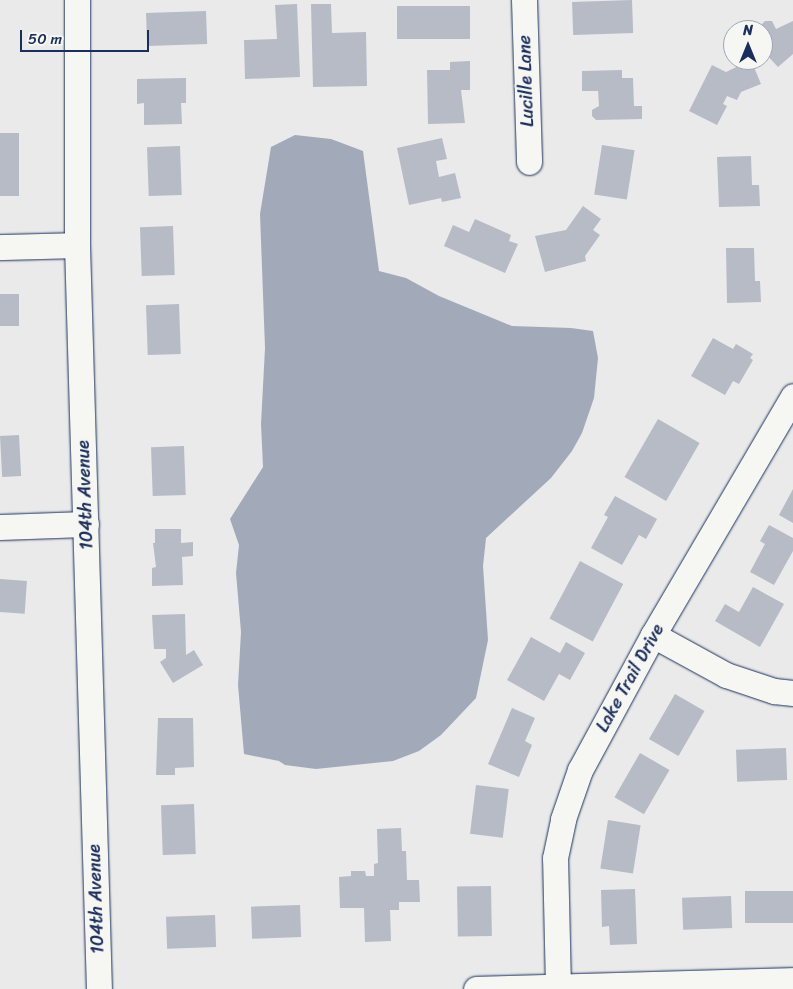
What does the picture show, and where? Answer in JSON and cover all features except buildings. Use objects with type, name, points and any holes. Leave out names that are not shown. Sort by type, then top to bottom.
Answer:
[{"type":"street","name":"104th Avenue","points":[[77,0],[77,245],[99,989]]},
{"type":"street","name":"Lucille Lane","points":[[524,0],[529,162]]},
{"type":"street","points":[[0,247],[77,245]]},
{"type":"street","name":"Lake Trail Drive","points":[[558,987],[554,858],[563,819],[580,770],[652,635],[793,396]]},
{"type":"street","points":[[0,527],[86,524]]},
{"type":"street","points":[[652,635],[726,674],[774,692],[793,693]]},
{"type":"street","points":[[476,989],[793,980]]},
{"type":"water","points":[[295,135],[331,139],[363,151],[379,271],[406,278],[439,296],[512,326],[571,328],[593,331],[598,358],[594,398],[582,433],[572,451],[551,478],[486,538],[483,566],[488,640],[476,698],[441,735],[419,751],[393,761],[316,769],[285,765],[279,761],[244,754],[238,685],[241,632],[236,573],[239,545],[230,519],[263,467],[261,424],[265,348],[260,214],[271,147]]}]
